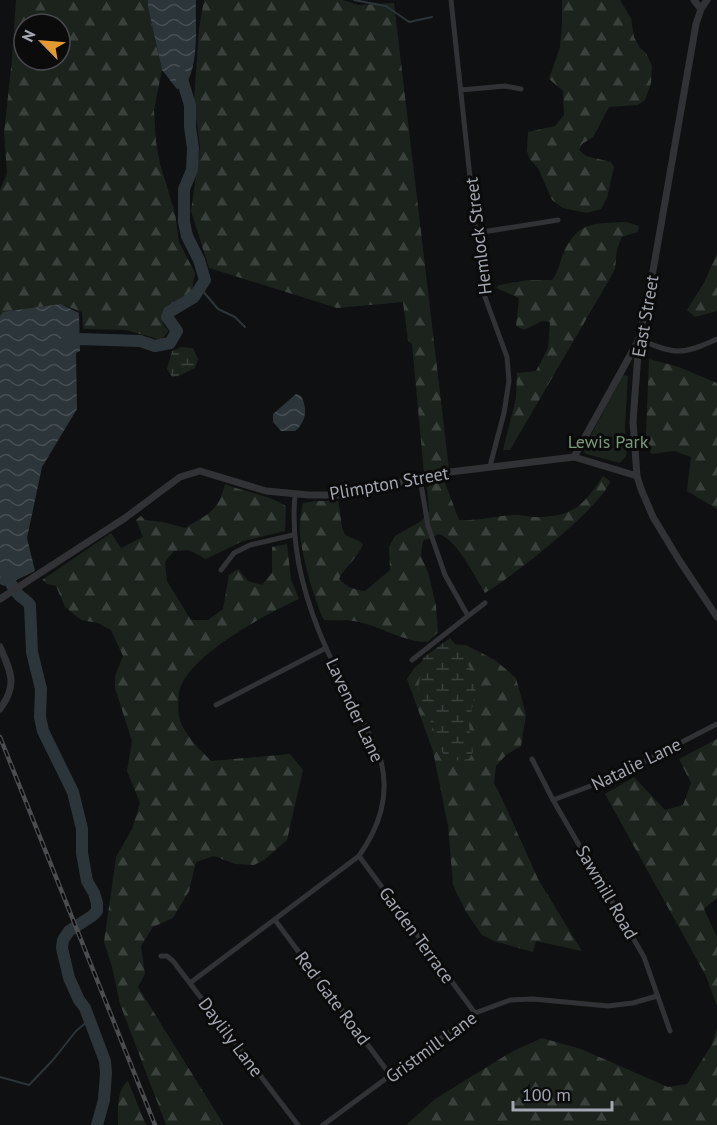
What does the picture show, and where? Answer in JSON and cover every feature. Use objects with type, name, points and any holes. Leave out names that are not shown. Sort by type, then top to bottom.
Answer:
[{"type":"street","name":"Hemlock Street","points":[[451,0],[482,289],[507,357],[509,381],[504,413],[490,466]]},
{"type":"street","points":[[694,0],[701,9]]},
{"type":"street","name":"East Street","points":[[707,0],[696,24],[639,339],[633,422],[637,476],[653,517],[717,617]]},
{"type":"street","points":[[461,90],[505,86],[521,89]]},
{"type":"street","points":[[477,233],[558,220]]},
{"type":"street","points":[[574,457],[639,339],[651,345],[682,352],[692,351],[717,339]]},
{"type":"street","name":"Plimpton Street","points":[[0,599],[125,518],[180,477],[189,473],[201,471],[266,491],[295,495],[339,495],[490,466],[574,457],[637,476]]},
{"type":"street","points":[[420,478],[428,526],[445,575],[468,616]]},
{"type":"street","name":"Lavender Lane","points":[[190,983],[359,856],[376,828],[384,804],[385,776],[375,747],[326,648],[300,573],[293,534],[295,495]]},
{"type":"street","points":[[221,570],[234,553],[250,544],[293,534]]},
{"type":"street","points":[[412,660],[485,603]]},
{"type":"street","points":[[0,647],[9,666],[12,683],[9,696],[0,709]]},
{"type":"street","points":[[216,705],[326,648]]},
{"type":"street","name":"Natalie Lane","points":[[554,800],[612,778],[717,724]]},
{"type":"street","name":"Sawmill Road","points":[[532,759],[644,957],[670,1030]]},
{"type":"street","name":"Garden Terrace","points":[[359,856],[475,1013]]},
{"type":"street","name":"Red Gate Road","points":[[274,920],[391,1076]]},
{"type":"street","name":"Daylily Lane","points":[[161,956],[169,958],[190,983],[298,1125]]},
{"type":"street","name":"Gristmill Lane","points":[[323,1125],[475,1013],[510,1000],[533,999],[608,1006],[633,1003],[657,996]]},
{"type":"green space","points":[[16,0],[148,0],[162,70],[154,110],[156,142],[160,164],[175,213],[179,242],[195,273],[192,290],[179,302],[166,307],[161,317],[164,326],[169,331],[161,340],[126,330],[83,329],[82,312],[61,304],[0,316],[0,190],[7,173],[4,133],[12,59],[12,72],[72,72],[72,12],[15,12]]},
{"type":"green space","points":[[204,0],[343,0],[358,5],[394,3],[449,469],[424,473],[412,344],[408,341],[403,302],[337,308],[209,268],[191,211],[200,147],[194,102],[199,28]]},
{"type":"green space","points":[[562,0],[620,0],[631,18],[634,37],[652,66],[651,83],[645,100],[638,105],[609,107],[593,137],[582,144],[579,150],[586,156],[611,162],[614,167],[607,198],[601,209],[587,213],[563,208],[552,200],[538,168],[530,160],[527,151],[528,132],[555,126],[564,115],[563,91],[549,79],[560,47]]},
{"type":"green space","points":[[626,222],[639,226],[638,232],[622,237],[617,249],[615,269],[605,287],[510,450],[503,450],[516,398],[517,373],[536,371],[548,348],[550,322],[542,321],[524,330],[516,326],[519,298],[496,288],[499,285],[528,280],[552,280],[569,243],[581,229],[596,224]]},
{"type":"green space","points":[[717,253],[717,311],[695,317],[687,310],[705,281]]},
{"type":"green space","points":[[181,347],[193,348],[198,359],[195,368],[172,377],[167,369],[172,351]]},
{"type":"green space","points":[[649,359],[679,367],[717,383],[717,509],[687,491],[691,457],[674,451],[651,454],[646,435]]},
{"type":"green space","name":"Lewis Park","points":[[623,375],[628,376],[625,427],[627,451],[620,463],[586,454],[583,450]]},
{"type":"green space","points":[[603,476],[610,481],[591,507],[555,541],[485,593],[465,560],[446,538],[439,534],[423,541],[421,556],[428,572],[436,606],[438,632],[428,642],[403,638],[358,622],[324,620],[320,612],[301,544],[300,527],[303,503],[338,501],[344,533],[363,544],[339,579],[351,588],[365,591],[390,570],[389,547],[395,536],[421,521],[429,511],[427,488],[431,483],[444,480],[459,520],[473,520],[514,515],[538,517],[563,514],[585,500]]},
{"type":"green space","points":[[225,484],[272,499],[286,506],[285,531],[243,541],[206,559],[189,550],[174,551],[165,562],[167,581],[191,620],[208,620],[223,609],[229,575],[238,569],[248,581],[262,585],[272,573],[272,547],[287,544],[291,579],[299,599],[249,625],[195,665],[184,679],[179,693],[179,716],[188,735],[211,761],[290,754],[303,770],[287,840],[264,860],[254,865],[235,864],[214,856],[196,862],[189,891],[173,918],[153,927],[141,946],[145,974],[138,987],[224,1125],[166,1125],[120,1004],[104,942],[116,857],[132,829],[140,803],[127,771],[132,741],[115,688],[115,676],[123,656],[111,630],[98,623],[81,620],[65,607],[56,586],[42,580],[111,533],[121,548],[143,537],[136,520],[141,516],[145,520],[185,528],[215,507]]},
{"type":"green space","points":[[450,638],[466,657],[476,687],[469,725],[473,752],[469,759],[451,761],[443,754],[418,689],[423,658]]},
{"type":"green space","points":[[447,644],[466,645],[495,660],[516,678],[526,715],[521,746],[506,755],[496,766],[494,783],[538,879],[582,951],[536,941],[533,952],[494,941],[482,935],[466,912],[453,885],[448,826],[433,751],[407,679],[415,667]]},
{"type":"green space","points":[[717,739],[717,898],[704,909],[717,937],[717,1006],[706,976],[605,794],[634,777],[665,810],[683,805],[691,783],[679,759]]},
{"type":"green space","points":[[717,1028],[717,1125],[406,1125],[435,1099],[513,1051],[542,1038],[581,1049],[668,1087],[687,1084],[711,1046]]},
{"type":"green space","points":[[128,1081],[146,1125],[118,1125],[121,1090]]},
{"type":"water","points":[[148,0],[196,0],[195,57],[184,88],[177,89],[162,70]]},
{"type":"water","points":[[61,304],[79,313],[80,351],[76,353],[77,409],[42,467],[27,538],[35,571],[4,586],[0,584],[0,316],[3,312]]},
{"type":"water","points":[[296,394],[301,396],[303,401],[304,419],[295,431],[281,431],[273,422],[273,414]]},
{"type":"waterway","points":[[354,0],[386,6],[409,22],[432,17]]},
{"type":"waterway","points":[[65,343],[80,339],[140,341],[155,346],[170,343],[177,331],[167,317],[169,312],[194,297],[205,280],[199,260],[187,236],[184,222],[184,189],[192,170],[193,148],[190,105],[180,73]]},
{"type":"waterway","points":[[201,289],[218,309],[235,317],[245,327]]},
{"type":"waterway","points":[[0,568],[15,591],[30,605],[32,652],[41,689],[40,717],[43,731],[73,792],[82,829],[82,853],[87,881],[97,903],[97,911],[69,931],[63,940],[62,948],[69,978],[85,1008],[105,1061],[104,1100],[97,1125]]},
{"type":"waterway","points":[[0,1077],[29,1085],[76,1031],[88,1021]]},
{"type":"railway","points":[[0,737],[155,1125]]}]
